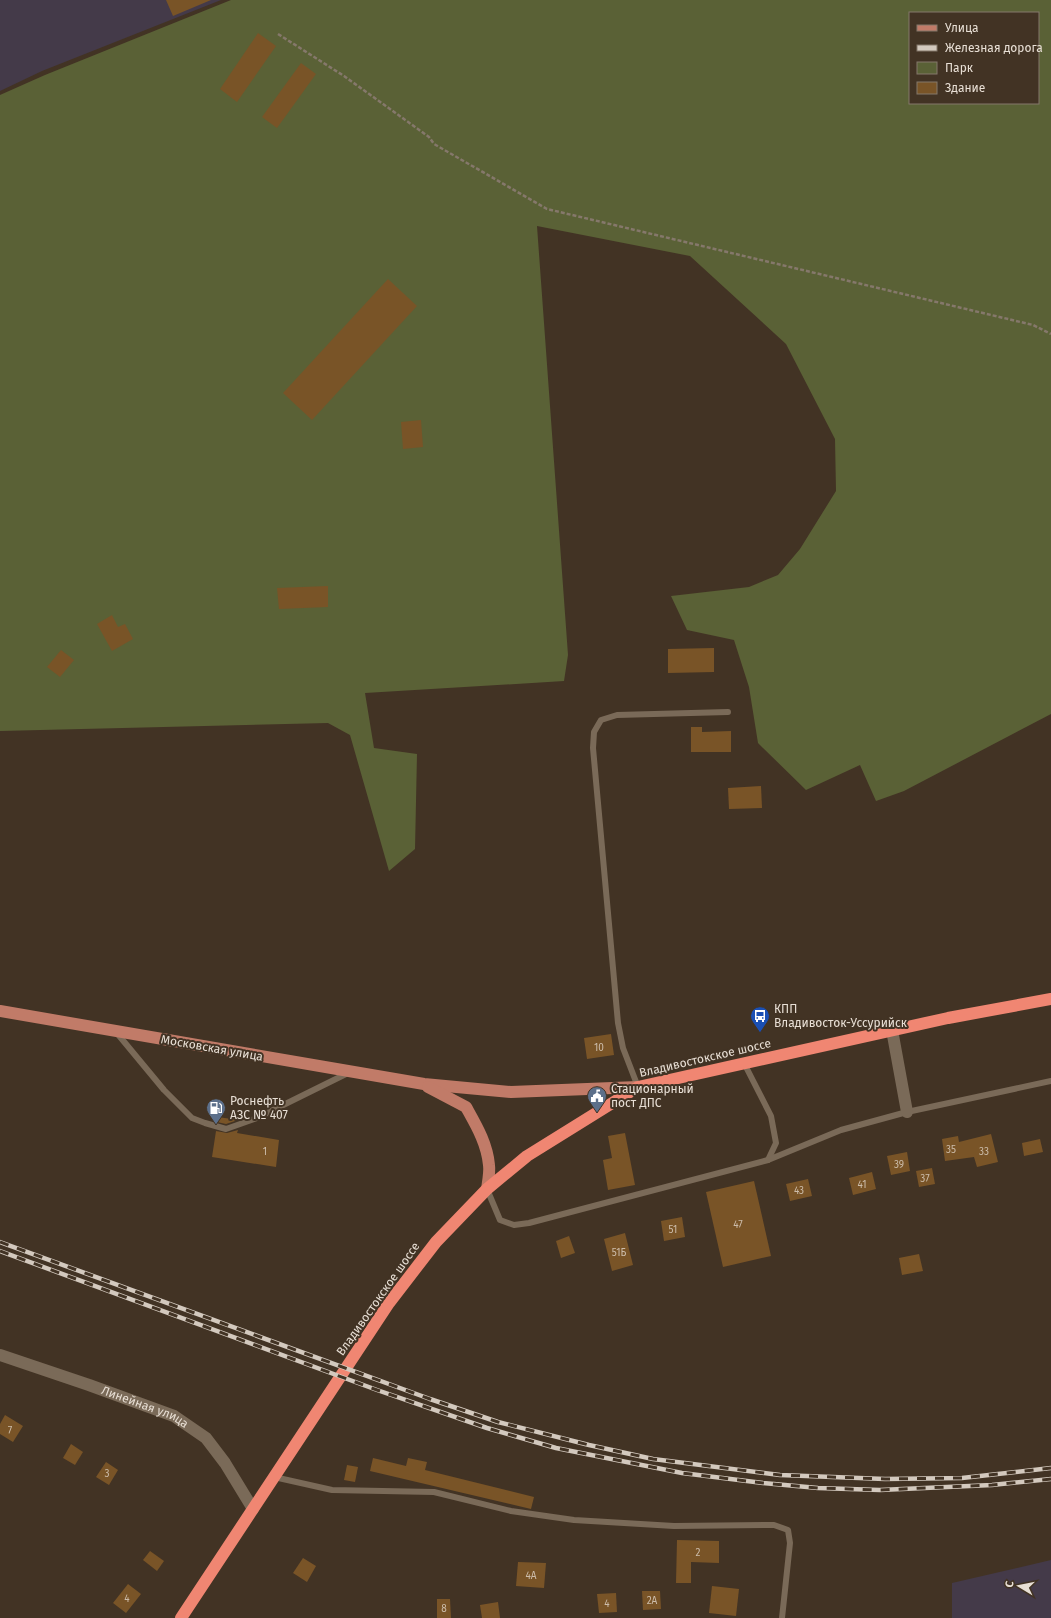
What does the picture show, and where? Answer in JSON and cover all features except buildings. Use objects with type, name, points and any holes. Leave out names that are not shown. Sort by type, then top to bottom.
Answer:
[{"type":"highway","name":"Владивостокское шоссе","points":[[181,1618],[389,1303],[436,1242],[487,1189],[527,1156],[638,1087],[892,1030],[1051,999]]},
{"type":"main road","name":"Московская улица","points":[[0,1011],[424,1084],[511,1092],[638,1087]]},
{"type":"main road","name":"Московская улица","points":[[424,1084],[466,1107],[482,1134],[490,1165],[487,1189]]},
{"type":"street","points":[[892,1030],[907,1112]]},
{"type":"street","name":"Линейная улица","points":[[0,1355],[174,1416],[206,1438],[224,1463],[253,1509]]},
{"type":"lane","points":[[638,1087],[623,1048],[618,1023],[593,748],[594,732],[601,720],[617,715],[728,712]]},
{"type":"lane","points":[[115,1031],[164,1090],[192,1118],[226,1129],[256,1118],[351,1072]]},
{"type":"lane","points":[[744,1063],[771,1116],[776,1142],[768,1160]]},
{"type":"lane","points":[[487,1189],[500,1220],[514,1225],[529,1223],[768,1160],[841,1130],[907,1112],[1051,1081]]},
{"type":"lane","points":[[274,1477],[332,1490],[434,1492],[511,1511],[574,1520],[674,1526],[774,1525],[788,1530],[790,1543],[782,1618]]},
{"type":"path","points":[[278,34],[344,76],[429,137],[434,144],[547,209],[1033,325],[1051,334]]},
{"type":"shaded area","points":[[0,0],[221,0],[42,71],[0,91]]},
{"type":"shaded area","points":[[1051,1560],[1051,1618],[952,1618],[952,1583]]},
{"type":"green space","points":[[231,0],[1051,0],[1051,714],[904,791],[876,801],[860,765],[806,790],[758,743],[749,687],[734,640],[687,630],[671,596],[749,587],[778,575],[800,549],[836,491],[835,439],[786,344],[690,256],[537,226],[568,655],[564,681],[365,693],[374,748],[417,754],[415,849],[389,871],[350,735],[328,723],[0,731],[0,95],[45,75]]},
{"type":"railway","points":[[0,1242],[430,1399],[498,1422],[589,1445],[653,1459],[780,1475],[885,1479],[962,1478],[1051,1468]]},
{"type":"railway","points":[[0,1251],[377,1390],[487,1428],[556,1448],[682,1473],[818,1488],[880,1490],[992,1485],[1051,1479]]},
{"type":"place","name":"КПП Владивосток-Уссурийск","points":[[760,1033]]},
{"type":"place","name":"Стационарный пост ДПС","points":[[597,1113]]},
{"type":"place","name":"Роснефть АЗС № 407","points":[[216,1125]]}]
